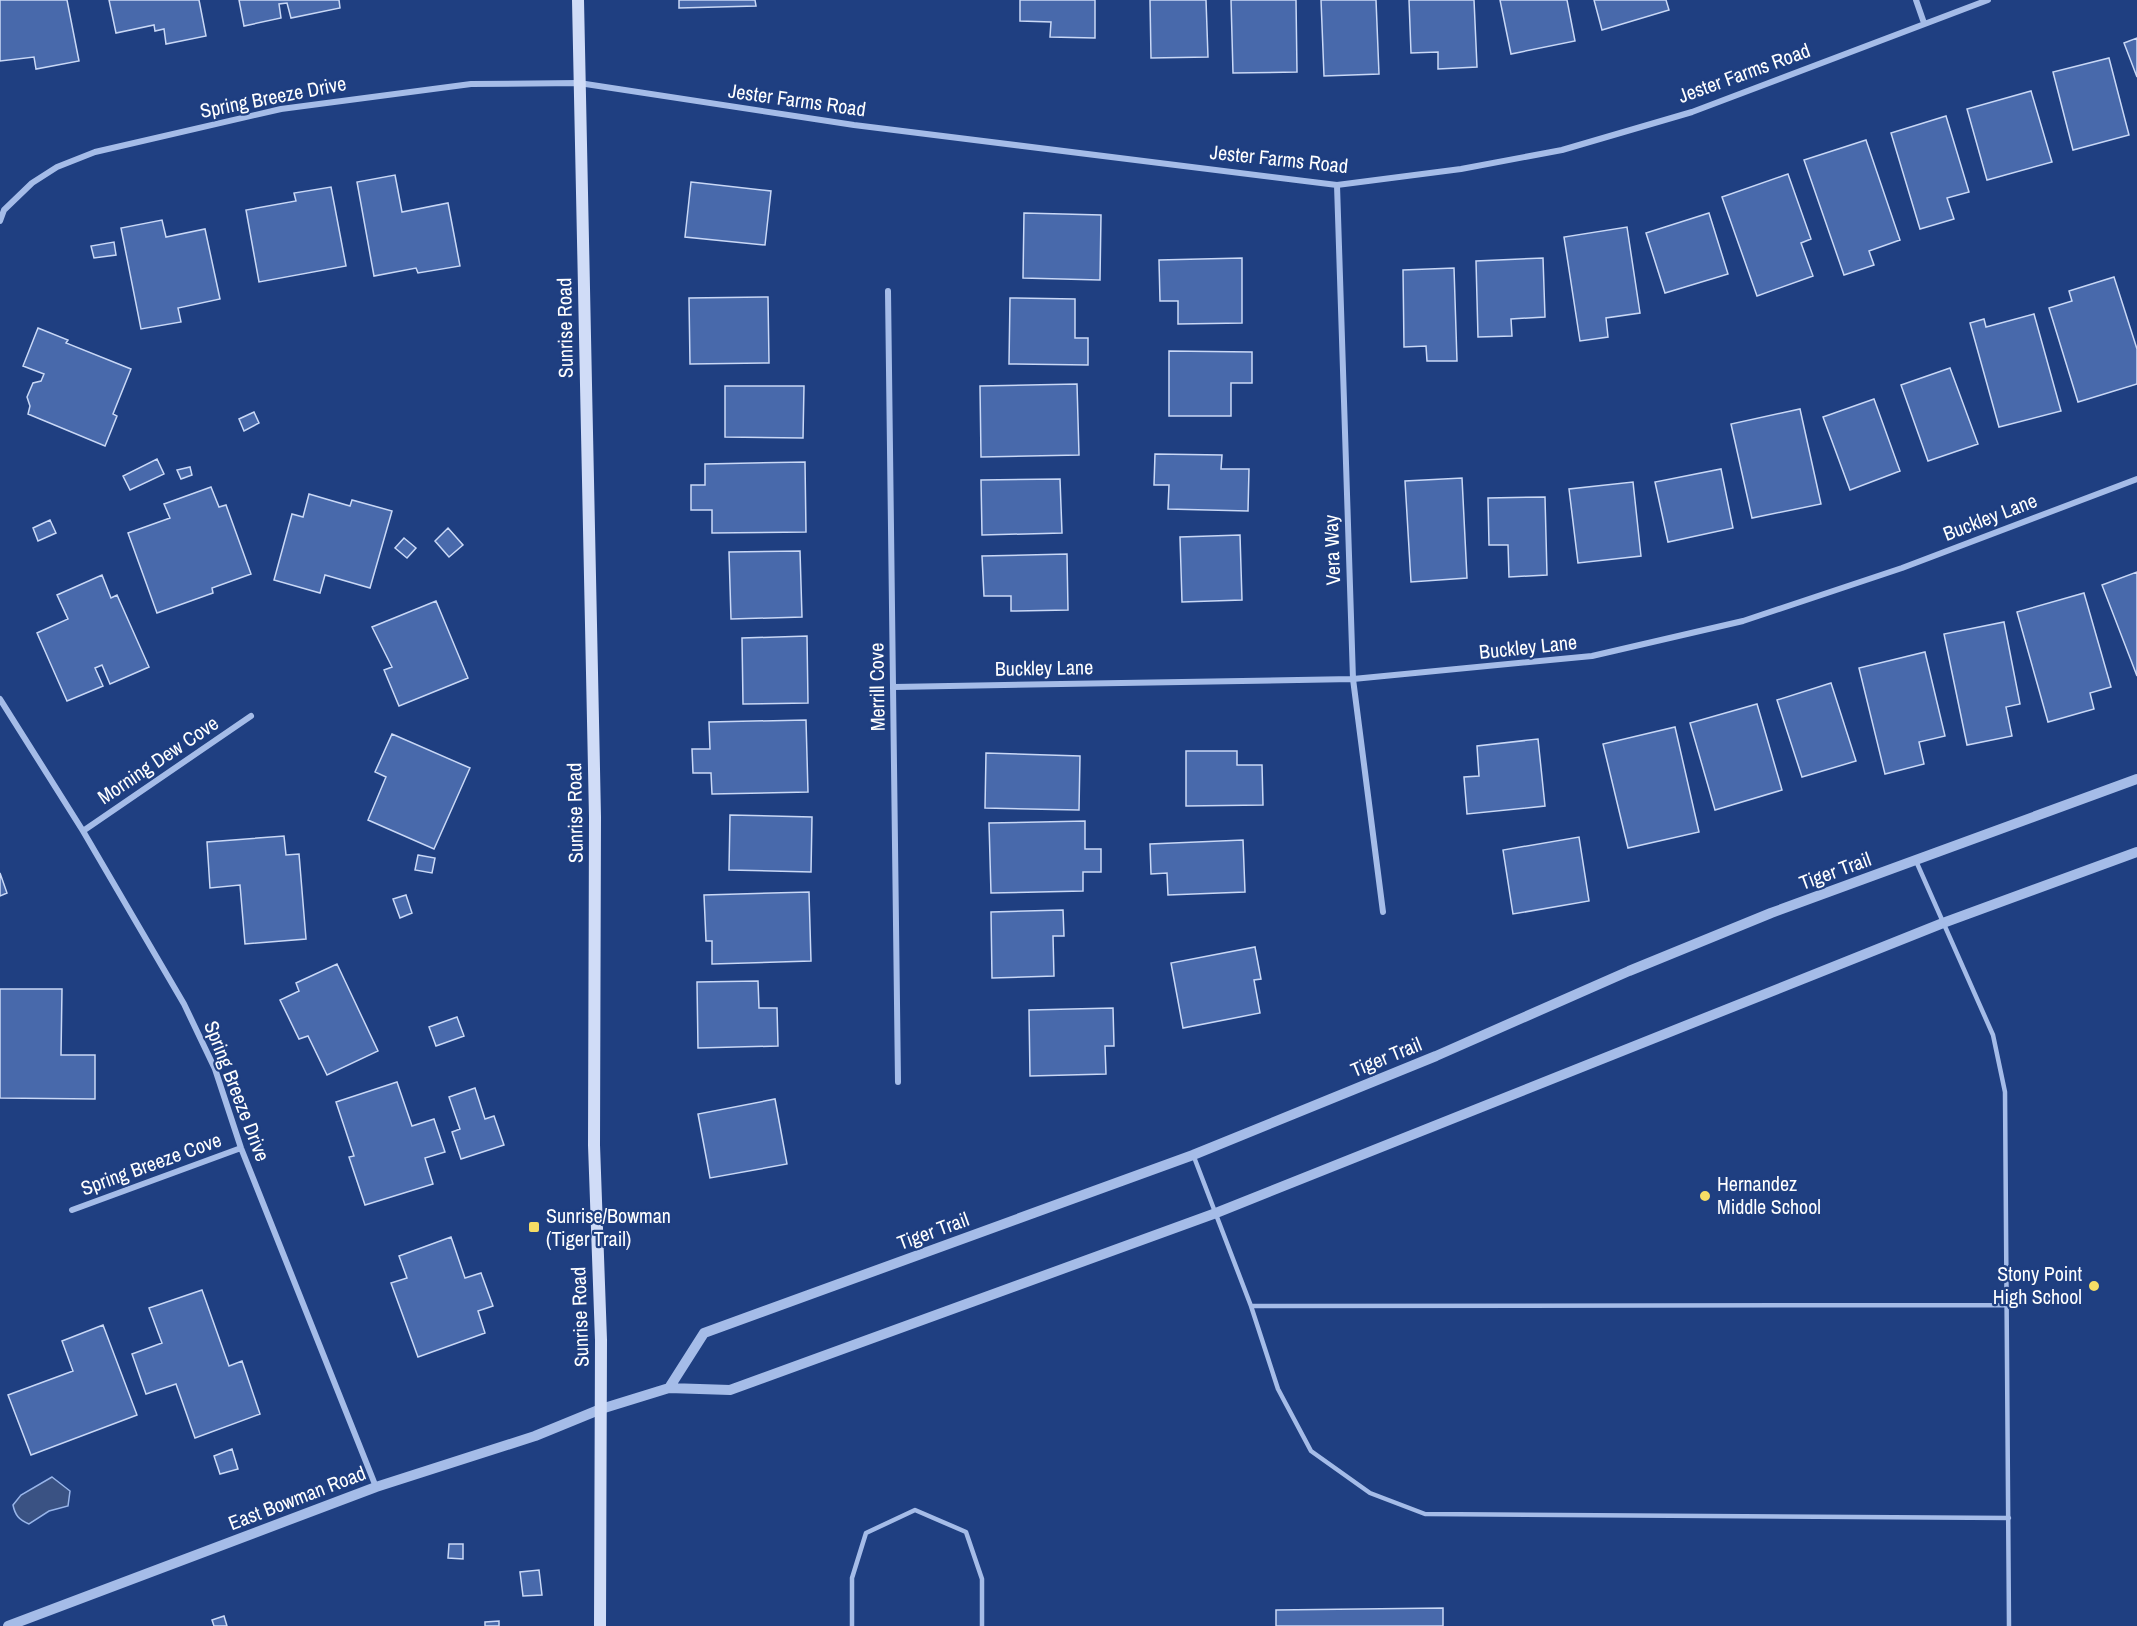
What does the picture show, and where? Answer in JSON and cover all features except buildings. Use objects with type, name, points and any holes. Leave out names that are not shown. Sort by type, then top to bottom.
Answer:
[{"type":"main road","name":"Sunrise Road","points":[[578,0],[595,806],[594,1145],[601,1340],[600,1626]]},
{"type":"street","points":[[1916,0],[1924,22]]},
{"type":"street","name":"Jester Farms Road","points":[[579,83],[854,126],[1337,185],[1461,169],[1562,150],[1692,112],[1924,22],[1988,0]]},
{"type":"street","name":"Spring Breeze Drive","points":[[0,221],[4,210],[32,183],[57,167],[95,152],[281,109],[384,94],[471,84],[579,83]]},
{"type":"street","name":"Vera Way","points":[[1337,185],[1353,680],[1383,912]]},
{"type":"street","name":"Merrill Cove","points":[[888,291],[898,1082]]},
{"type":"street","name":"Buckley Lane","points":[[894,687],[1353,680],[1592,656],[1743,621],[1902,568],[2137,479]]},
{"type":"street","name":"Spring Breeze Drive","points":[[0,699],[83,831],[184,1004],[214,1069],[241,1148],[376,1487]]},
{"type":"street","name":"Morning Dew Cove","points":[[83,831],[251,716]]},
{"type":"street","name":"Tiger Trail","points":[[669,1388],[704,1333],[1193,1155],[1771,913],[2137,779]]},
{"type":"street","points":[[601,1409],[669,1388],[730,1390],[1216,1213],[1943,923],[2137,852]]},
{"type":"street","name":"Spring Breeze Cove","points":[[72,1210],[241,1148]]},
{"type":"street","name":"East Bowman Road","points":[[8,1626],[376,1487],[535,1436],[601,1409]]},
{"type":"lane","points":[[1916,861],[1993,1035],[2005,1092],[2009,1626]]},
{"type":"lane","points":[[1193,1155],[1251,1306],[1278,1389],[1311,1451],[1370,1493],[1425,1514],[2008,1518]]},
{"type":"lane","points":[[1251,1306],[2007,1305]]},
{"type":"lane","points":[[852,1626],[852,1578],[866,1533],[915,1510],[966,1532],[982,1579],[982,1626]]},
{"type":"water","points":[[52,1477],[70,1491],[68,1506],[49,1511],[29,1524],[20,1519],[13,1505],[21,1495]]},
{"type":"place","name":"Hernandez Middle School","points":[[1705,1196]]},
{"type":"place","name":"Sunrise/Bowman (Tiger Trail)","points":[[534,1227]]},
{"type":"place","name":"Stony Point High School","points":[[2094,1286]]}]
